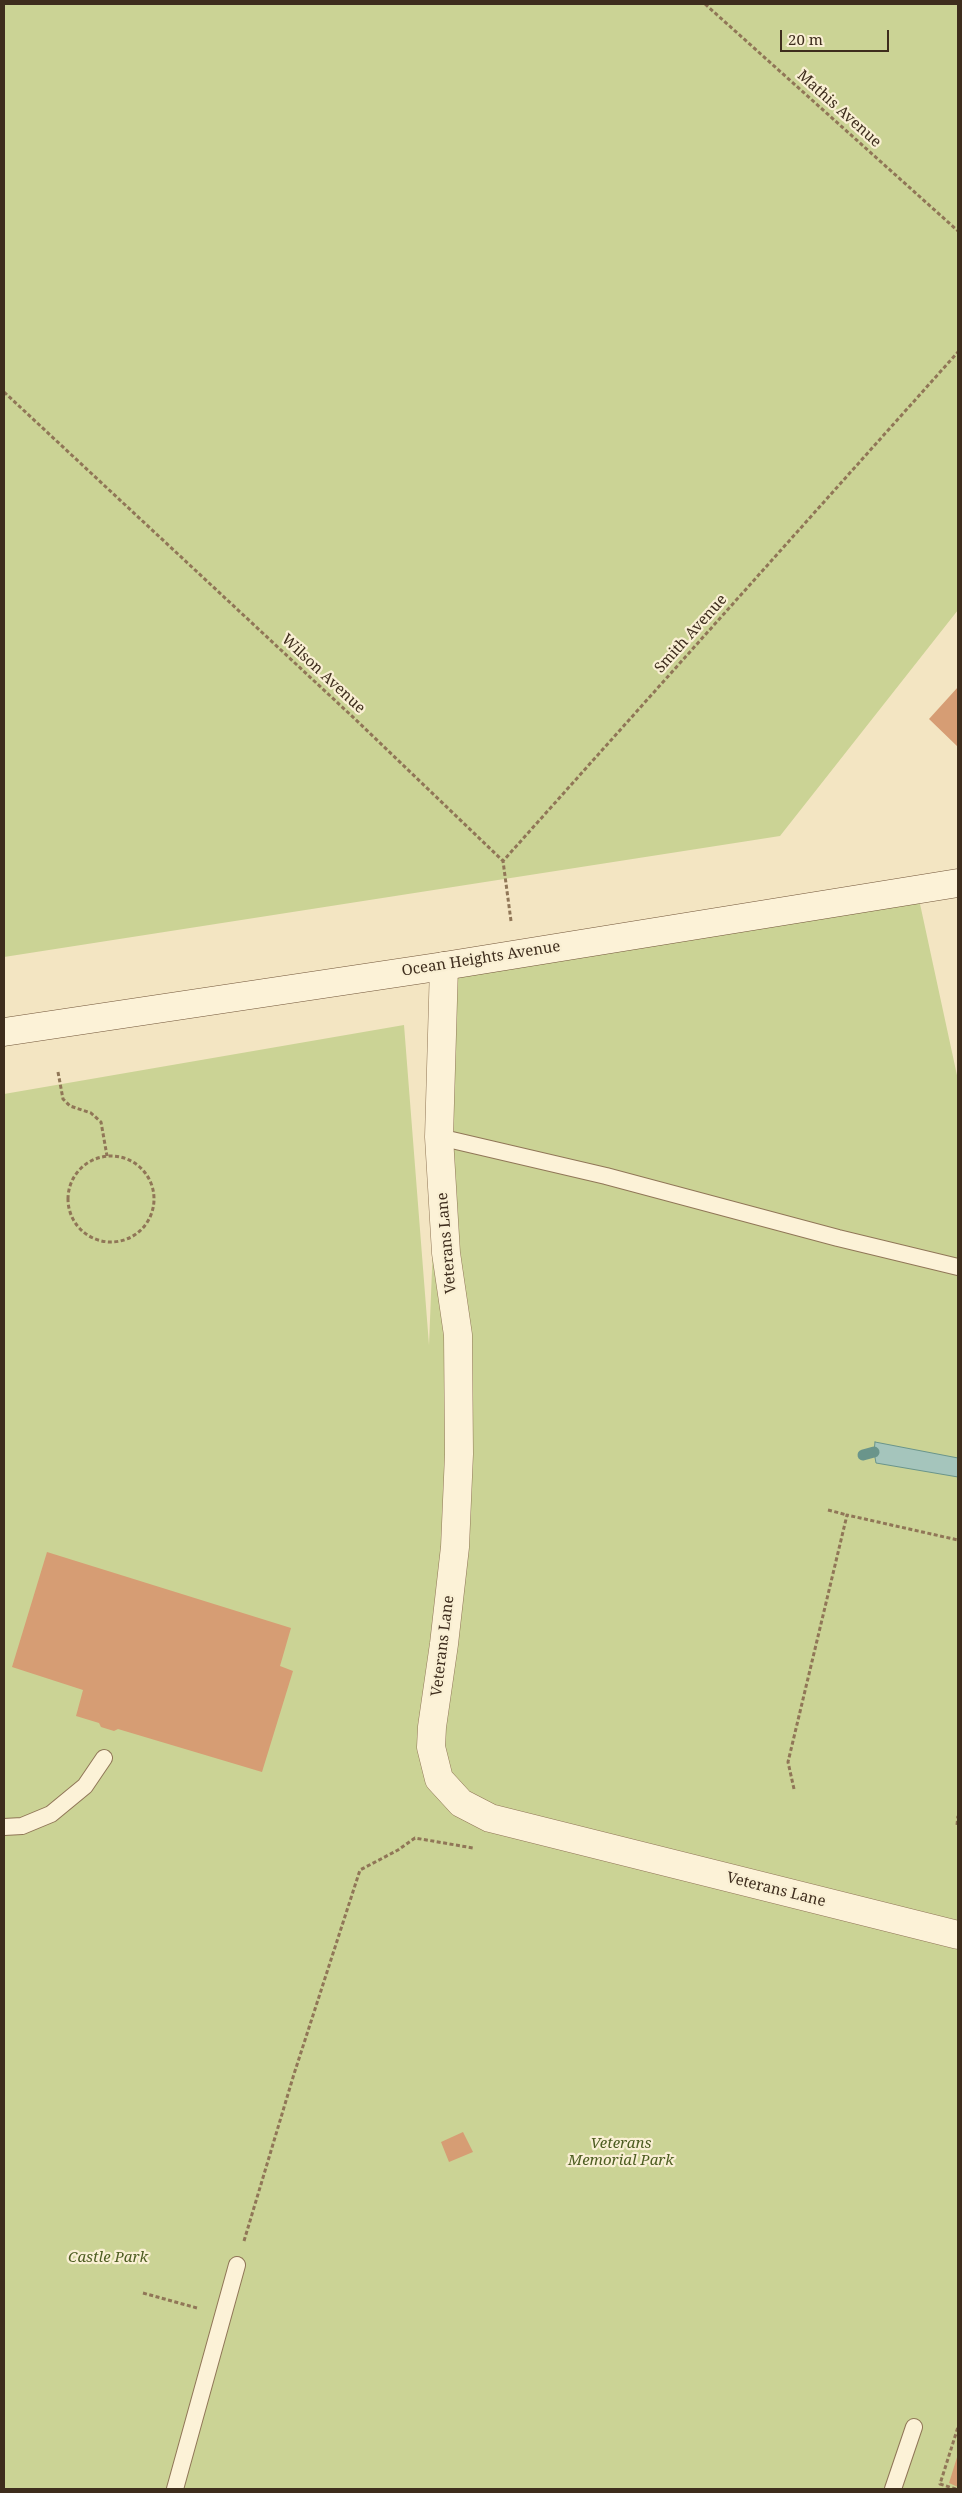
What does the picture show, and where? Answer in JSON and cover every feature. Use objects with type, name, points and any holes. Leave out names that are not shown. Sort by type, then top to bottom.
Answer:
[{"type":"street","name":"Ocean Heights Avenue","points":[[4,1032],[444,966],[958,883]]},
{"type":"street","name":"Veterans Lane","points":[[444,966],[439,1137],[446,1253],[458,1334],[458,1444],[455,1547],[431,1737],[431,1747],[439,1779],[462,1803],[490,1818],[958,1935]]},
{"type":"lane","points":[[439,1137],[606,1176],[838,1238],[958,1267]]},
{"type":"lane","points":[[4,1827],[22,1826],[51,1814],[85,1786],[104,1758]]},
{"type":"lane","points":[[175,2489],[237,2265]]},
{"type":"lane","points":[[893,2489],[914,2427]]},
{"type":"path","name":"Mathis Avenue","points":[[705,4],[958,231]]},
{"type":"path","name":"Smith Avenue","points":[[502,861],[958,352]]},
{"type":"path","name":"Wilson Avenue","points":[[4,392],[355,719],[502,861]]},
{"type":"path","points":[[502,861],[515,954]]},
{"type":"path","points":[[58,1072],[63,1099],[70,1106],[91,1113],[101,1122],[107,1156]]},
{"type":"path","points":[[107,1156],[123,1157],[136,1163],[145,1172],[152,1184],[154,1198],[152,1212],[145,1226],[133,1235],[120,1241],[105,1241],[85,1232],[71,1216],[68,1201],[70,1187],[75,1175],[84,1165],[107,1156]]},
{"type":"path","points":[[828,1510],[958,1540]]},
{"type":"path","points":[[794,1789],[788,1762],[847,1515]]},
{"type":"path","points":[[958,1816],[958,1825]]},
{"type":"path","points":[[237,2265],[294,2074],[360,1870],[398,1850],[415,1838],[476,1849]]},
{"type":"path","points":[[143,2293],[199,2308],[201,2300]]},
{"type":"path","points":[[956,2489],[940,2484],[958,2427]]},
{"type":"green space","points":[[4,4],[958,4],[958,610],[780,836],[4,957]]},
{"type":"green space","name":"Veterans Memorial Park","points":[[917,890],[958,1080],[958,2489],[4,2489],[4,1094],[404,1025],[429,1345],[444,966]]},
{"type":"water","points":[[875,1442],[958,1458],[958,1477],[876,1463]]},
{"type":"building","points":[[958,687],[958,747],[929,719]]},
{"type":"building","points":[[47,1552],[291,1628],[280,1666],[293,1671],[262,1772],[118,1729],[114,1731],[101,1727],[99,1723],[76,1716],[83,1690],[12,1667]]},
{"type":"building","points":[[463,2132],[473,2152],[449,2162],[441,2142]]},
{"type":"building","points":[[958,2454],[958,2487],[949,2483]]},
{"type":"waterway","points":[[863,1455],[874,1452]]},
{"type":"park label","name":"Castle Park","points":[[108,2258]]}]
